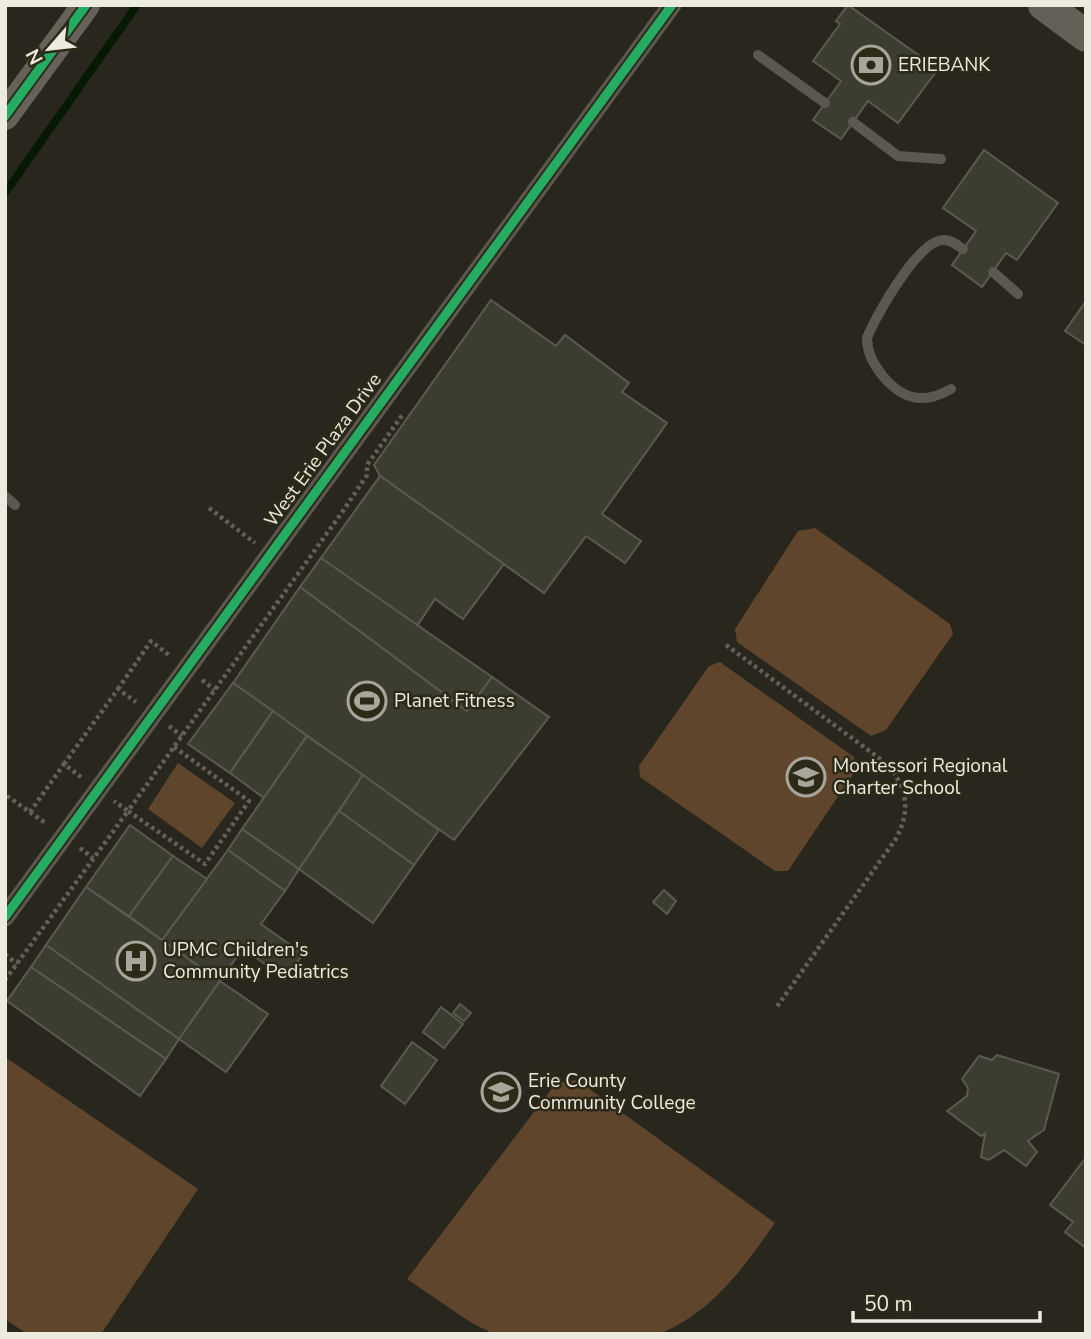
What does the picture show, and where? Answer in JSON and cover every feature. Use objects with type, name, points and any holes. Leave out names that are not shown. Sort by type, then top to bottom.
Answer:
[{"type":"main road","points":[[1044,5],[1086,36]]},
{"type":"street","points":[[5,116],[86,5]]},
{"type":"street","name":"West Erie Plaza Drive","points":[[5,917],[672,5]]},
{"type":"lane","points":[[758,55],[825,103]]},
{"type":"lane","points":[[853,122],[898,156],[941,159]]},
{"type":"lane","points":[[951,388],[941,395],[920,398],[906,394],[878,370],[867,349],[867,338],[920,253],[940,240],[947,240],[963,249]]},
{"type":"lane","points":[[993,272],[1018,294]]},
{"type":"lane","points":[[5,496],[15,505]]},
{"type":"path","points":[[5,980],[367,475]]},
{"type":"path","points":[[726,645],[887,764],[898,778],[906,803],[903,826],[895,841],[776,1008]]},
{"type":"path","points":[[128,811],[205,864],[249,800],[174,747]]},
{"type":"path","points":[[30,812],[45,790]]},
{"type":"path","points":[[5,954],[17,964]]},
{"type":"shaded area","points":[[815,528],[950,624],[953,634],[886,730],[871,736],[737,642],[735,629],[798,531]]},
{"type":"shaded area","points":[[720,662],[854,757],[857,768],[788,871],[775,871],[640,777],[639,766],[709,666]]},
{"type":"shaded area","points":[[178,763],[235,803],[202,848],[148,809]]},
{"type":"shaded area","points":[[5,1057],[198,1189],[101,1334],[27,1334],[5,1319]]},
{"type":"shaded area","points":[[577,1080],[775,1223],[738,1272],[711,1301],[678,1325],[659,1334],[494,1334],[470,1322],[407,1279],[556,1083]]},
{"type":"building","points":[[848,5],[938,69],[898,123],[868,101],[841,139],[813,120],[841,81],[813,61],[840,24],[836,21]]},
{"type":"building","points":[[984,150],[1058,203],[1017,260],[1006,253],[982,287],[952,265],[976,231],[943,208]]},
{"type":"building","points":[[491,300],[556,346],[565,335],[629,383],[622,392],[667,423],[602,514],[641,541],[625,563],[586,536],[544,593],[380,476],[374,465]]},
{"type":"building","points":[[1086,301],[1086,345],[1065,331]]},
{"type":"building","points":[[380,476],[504,564],[463,619],[435,599],[417,626],[321,558]]},
{"type":"building","points":[[321,558],[492,677],[467,711],[300,587]]},
{"type":"building","points":[[300,587],[467,711],[492,677],[549,717],[454,840],[233,683]]},
{"type":"building","points":[[233,683],[273,711],[230,773],[188,744]]},
{"type":"building","points":[[273,711],[307,736],[264,798],[230,773]]},
{"type":"building","points":[[307,736],[363,775],[299,869],[242,829]]},
{"type":"building","points":[[363,775],[439,830],[414,865],[339,811]]},
{"type":"building","points":[[339,811],[414,865],[373,923],[299,869]]},
{"type":"building","points":[[130,825],[173,856],[129,916],[86,887]]},
{"type":"building","points":[[242,829],[299,869],[285,891],[228,850]]},
{"type":"building","points":[[228,850],[285,891],[261,924],[303,954],[285,979],[243,948],[220,981],[162,940]]},
{"type":"building","points":[[173,856],[207,879],[162,940],[129,916]]},
{"type":"building","points":[[86,887],[220,981],[179,1039],[46,945]]},
{"type":"building","points":[[664,890],[676,901],[667,914],[653,902]]},
{"type":"building","points":[[46,945],[179,1039],[166,1059],[31,967]]},
{"type":"building","points":[[31,967],[166,1059],[140,1096],[7,1001]]},
{"type":"building","points":[[220,981],[268,1014],[226,1072],[179,1039]]},
{"type":"building","points":[[460,1004],[471,1013],[464,1021],[453,1013]]},
{"type":"building","points":[[441,1007],[463,1024],[444,1048],[423,1032]]},
{"type":"building","points":[[412,1042],[437,1060],[405,1104],[381,1086]]},
{"type":"building","points":[[997,1055],[1059,1074],[1044,1130],[1028,1141],[1037,1152],[1026,1166],[1004,1150],[989,1160],[981,1157],[985,1134],[981,1136],[947,1111],[967,1096],[968,1088],[962,1079],[979,1056],[992,1060]]},
{"type":"building","points":[[1084,1160],[1086,1248],[1065,1232],[1073,1222],[1050,1205]]},
{"type":"waterway","points":[[5,193],[137,5]]},
{"type":"cycle path","points":[[5,116],[86,5]]},
{"type":"cycle path","points":[[5,917],[672,5]]},
{"type":"place","name":"ERIEBANK","points":[[871,65]]},
{"type":"place","name":"Planet Fitness","points":[[367,701]]},
{"type":"place","name":"Montessori Regional Charter School","points":[[806,777]]},
{"type":"place","name":"UPMC Children's Community Pediatrics","points":[[136,961]]},
{"type":"place","name":"Erie County Community College","points":[[501,1092]]}]
